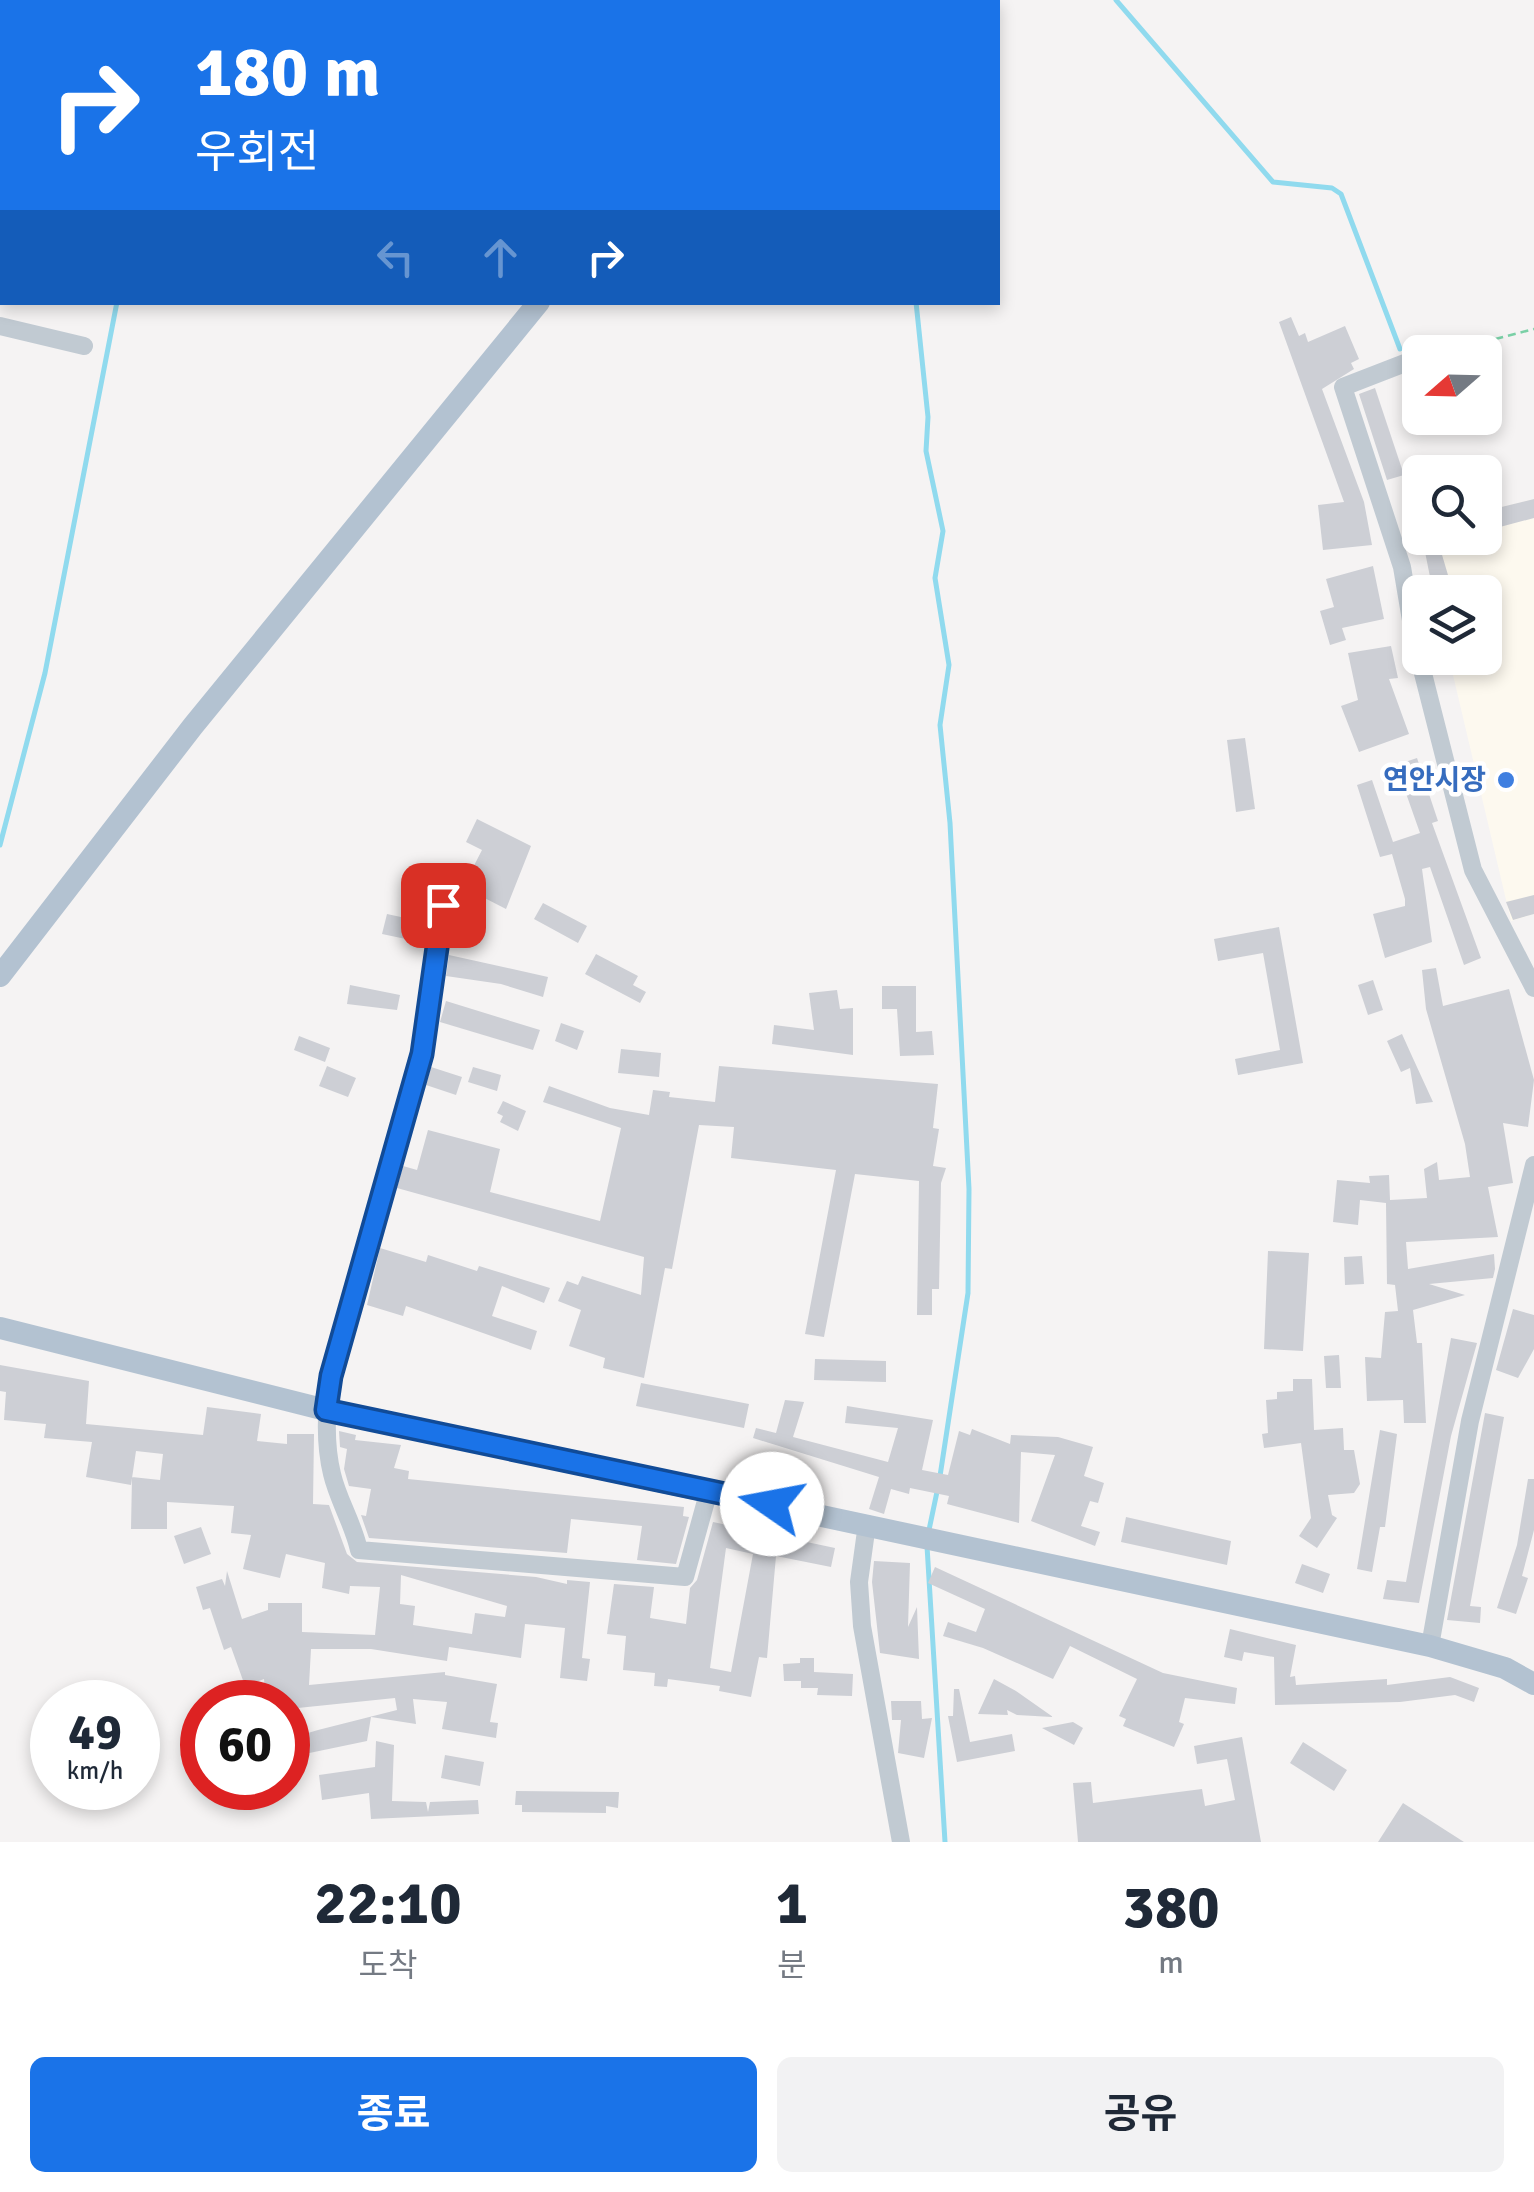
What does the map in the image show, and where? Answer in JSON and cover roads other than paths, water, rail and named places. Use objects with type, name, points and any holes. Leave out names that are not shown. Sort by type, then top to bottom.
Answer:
[{"type":"main road","points":[[0,976],[193,726],[537,305]]},
{"type":"main road","points":[[0,1328],[326,1410],[1430,1646],[1505,1668],[1534,1684]]},
{"type":"street","points":[[0,326],[84,346]]},
{"type":"street","points":[[1402,364],[1343,387],[1402,567],[1414,638],[1473,870],[1534,988]]},
{"type":"street","points":[[443,905],[422,1054],[331,1376],[326,1410],[333,1478],[354,1524],[359,1550],[685,1577],[708,1490]]},
{"type":"street","points":[[1430,1646],[1470,1421],[1534,1165]]},
{"type":"street","points":[[867,1524],[859,1582],[862,1626],[902,1842]]},
{"type":"waterway","points":[[1116,0],[1273,182],[1332,188],[1341,194],[1400,349]]},
{"type":"waterway","points":[[0,845],[45,673],[116,305]]},
{"type":"waterway","points":[[916,305],[928,417],[926,451],[943,531],[935,578],[949,665],[940,725],[950,823],[969,1189],[968,1293],[940,1476]]},
{"type":"waterway","points":[[929,1530],[938,1487]]},
{"type":"waterway","points":[[927,1546],[945,1842]]},
{"type":"place","name":"연안시장","points":[[1506,780]]}]
